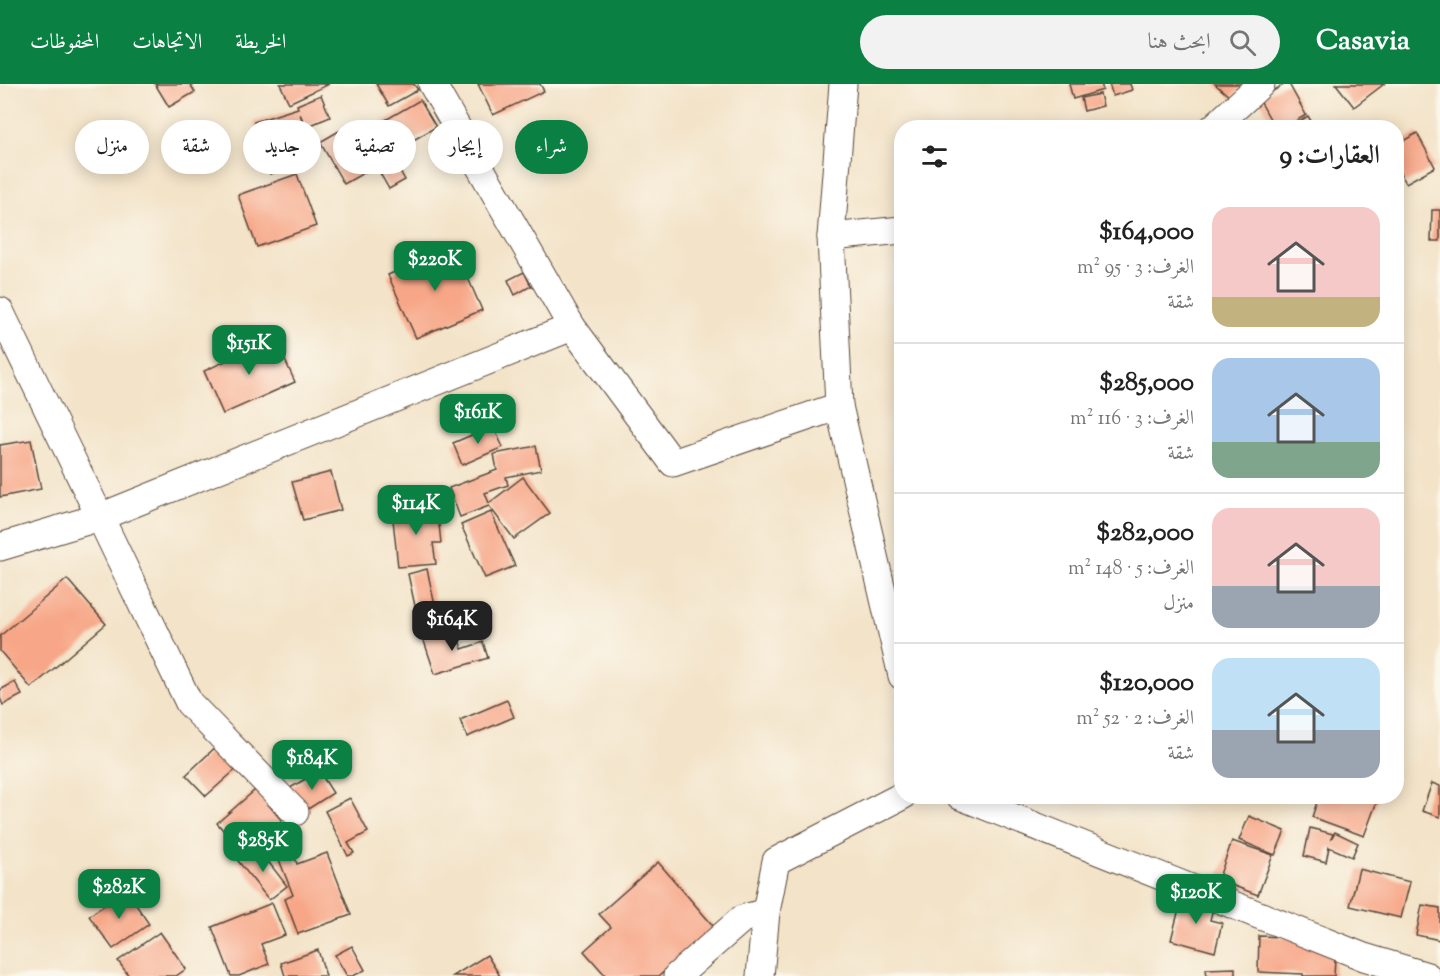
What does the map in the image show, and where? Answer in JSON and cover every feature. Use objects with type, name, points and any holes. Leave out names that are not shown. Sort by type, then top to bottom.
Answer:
[{"type":"street","points":[[432,84],[572,327],[673,463],[839,406]]},
{"type":"street","points":[[843,84],[831,237],[839,406],[894,642]]},
{"type":"street","points":[[1222,120],[1261,84]]},
{"type":"street","points":[[831,237],[894,231]]},
{"type":"street","points":[[0,311],[189,703],[295,812]]},
{"type":"street","points":[[0,547],[100,517],[572,327]]},
{"type":"street","points":[[760,976],[766,912],[776,861],[894,800]]},
{"type":"street","points":[[980,804],[1364,957],[1428,976]]},
{"type":"street","points":[[677,976],[742,919],[766,912]]},
{"type":"building","points":[[155,84],[190,84],[195,92],[169,107]]},
{"type":"building","points":[[280,84],[329,84],[289,103]]},
{"type":"building","points":[[376,84],[414,84],[418,90],[389,106]]},
{"type":"building","points":[[478,84],[540,84],[544,91],[493,115]]},
{"type":"building","points":[[1069,84],[1101,84],[1103,90],[1073,99]]},
{"type":"building","points":[[1109,84],[1130,84],[1132,90],[1113,96]]},
{"type":"building","points":[[1215,84],[1244,84],[1231,98]]},
{"type":"building","points":[[1289,84],[1306,115],[1298,120],[1271,120],[1259,99]]},
{"type":"building","points":[[1336,84],[1384,84],[1354,107]]},
{"type":"building","points":[[1100,94],[1103,106],[1084,111],[1081,98]]},
{"type":"building","points":[[321,95],[330,117],[321,121],[303,120],[300,114],[302,120],[260,120],[298,108],[297,105]]},
{"type":"building","points":[[420,100],[432,120],[428,120],[428,132],[416,139],[416,120],[385,120]]},
{"type":"building","points":[[1417,133],[1435,167],[1406,183],[1404,179],[1404,140]]},
{"type":"building","points":[[333,134],[333,165],[321,144],[321,141]]},
{"type":"building","points":[[297,174],[316,226],[257,247],[238,195]]},
{"type":"building","points":[[338,174],[362,174],[344,184]]},
{"type":"building","points":[[381,174],[402,174],[405,180],[389,189]]},
{"type":"building","points":[[1432,210],[1440,210],[1440,241],[1431,241]]},
{"type":"building","points":[[454,246],[482,310],[416,338],[388,275]]},
{"type":"building","points":[[524,272],[531,286],[515,295],[508,280]]},
{"type":"building","points":[[275,338],[295,382],[223,414],[204,371]]},
{"type":"building","points":[[493,426],[503,447],[462,465],[453,443]]},
{"type":"building","points":[[31,440],[41,489],[0,497],[0,445]]},
{"type":"building","points":[[536,446],[541,470],[506,477],[508,485],[485,493],[489,503],[523,477],[550,513],[514,539],[489,506],[460,517],[449,488],[497,470],[494,454]]},
{"type":"building","points":[[331,472],[341,510],[303,520],[292,482]]},
{"type":"building","points":[[437,506],[441,543],[433,543],[436,564],[398,567],[392,510]]},
{"type":"building","points":[[491,512],[515,566],[485,578],[461,525]]},
{"type":"building","points":[[427,569],[436,610],[417,615],[408,574]]},
{"type":"building","points":[[67,579],[106,624],[31,688],[0,651],[0,636]]},
{"type":"building","points":[[455,628],[462,649],[483,642],[488,658],[435,674],[423,638]]},
{"type":"building","points":[[15,682],[22,695],[3,705],[0,690]]},
{"type":"building","points":[[507,700],[514,717],[467,737],[460,720]]},
{"type":"building","points":[[222,741],[242,764],[206,796],[186,775]]},
{"type":"building","points":[[319,771],[333,793],[305,811],[290,788]]},
{"type":"building","points":[[1432,783],[1440,786],[1440,817],[1422,811]]},
{"type":"building","points":[[262,784],[275,798],[268,804],[282,821],[244,854],[217,823]]},
{"type":"building","points":[[350,798],[368,832],[348,843],[354,853],[348,856],[325,811]]},
{"type":"building","points":[[1316,804],[1376,804],[1364,836],[1312,817]]},
{"type":"building","points":[[1249,816],[1285,831],[1275,855],[1239,840]]},
{"type":"building","points":[[1310,828],[1333,834],[1331,839],[1335,832],[1358,843],[1352,857],[1329,847],[1326,862],[1304,856]]},
{"type":"building","points":[[1232,841],[1273,855],[1258,895],[1218,880]]},
{"type":"building","points":[[257,847],[287,886],[269,900],[238,861]]},
{"type":"building","points":[[293,852],[297,864],[327,853],[351,915],[298,934],[285,899],[293,895],[278,857]]},
{"type":"building","points":[[658,862],[715,928],[659,976],[606,976],[584,951],[611,927],[599,914]]},
{"type":"building","points":[[1359,869],[1410,882],[1401,918],[1350,906]]},
{"type":"building","points":[[126,890],[149,924],[113,949],[89,916]]},
{"type":"building","points":[[1182,897],[1214,905],[1210,920],[1222,923],[1215,952],[1171,940]]},
{"type":"building","points":[[272,903],[285,935],[261,944],[269,964],[239,976],[231,976],[212,927]]},
{"type":"building","points":[[1422,905],[1440,908],[1440,940],[1416,935]]},
{"type":"building","points":[[160,932],[186,969],[176,976],[129,976],[118,961]]},
{"type":"building","points":[[1259,936],[1336,939],[1334,976],[1258,972]]},
{"type":"building","points":[[352,946],[365,970],[353,976],[347,976],[335,955]]},
{"type":"building","points":[[318,950],[326,976],[285,976],[281,963]]},
{"type":"building","points":[[487,955],[500,976],[453,976]]},
{"type":"building","points":[[1235,968],[1235,976],[1207,976],[1206,969]]}]
